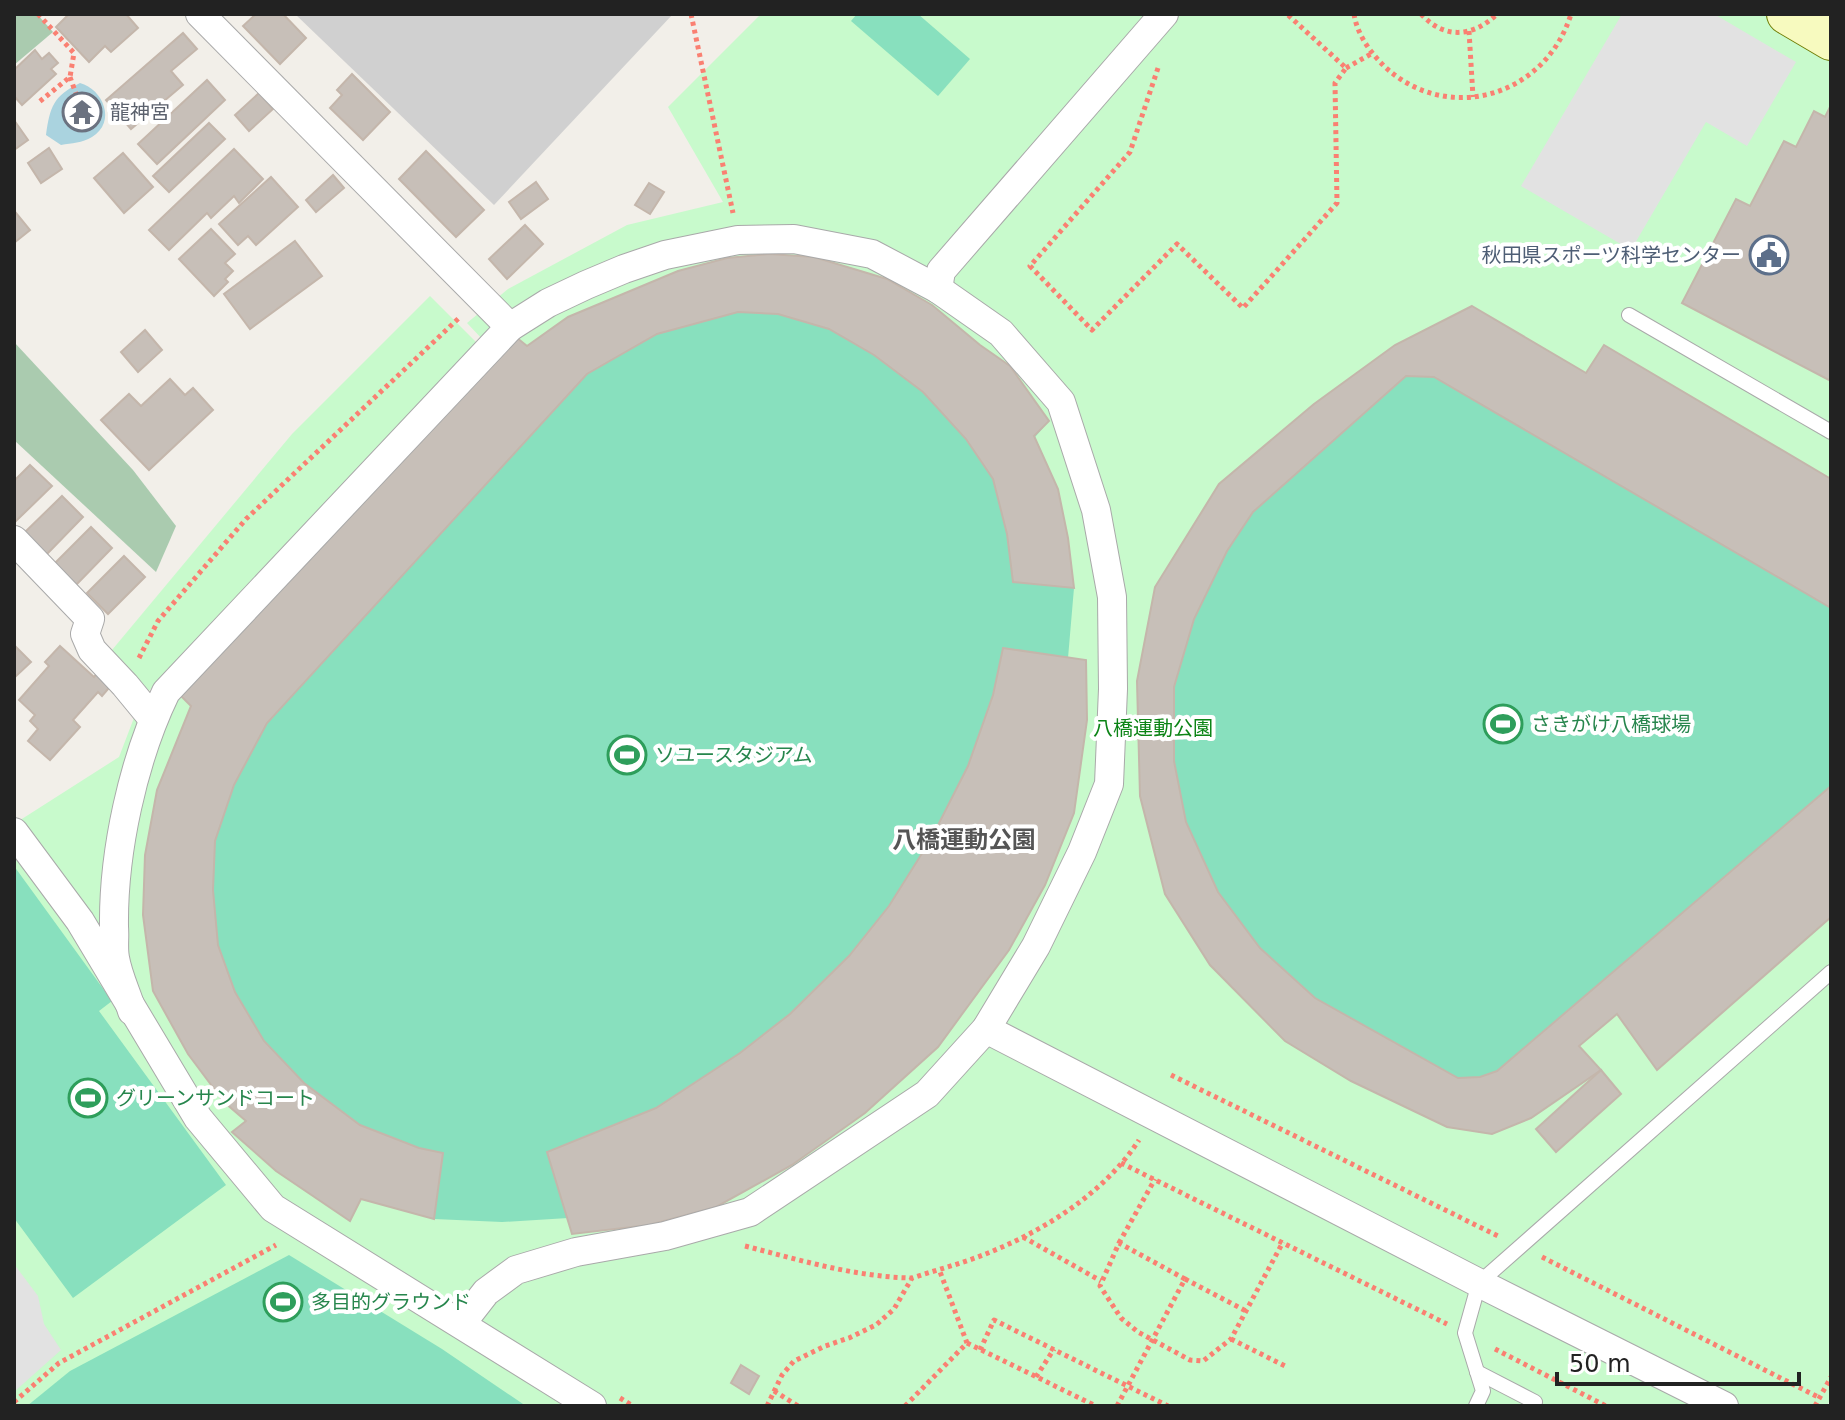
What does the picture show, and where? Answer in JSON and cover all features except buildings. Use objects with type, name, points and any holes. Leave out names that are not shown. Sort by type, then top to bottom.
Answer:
[{"type":"street","points":[[200,14],[510,327]]},
{"type":"street","points":[[938,289],[941,271],[1164,14]]},
{"type":"street","points":[[1787,14],[1831,40]]},
{"type":"street","points":[[132,1011],[115,957],[114,906],[124,827],[140,759],[166,692],[510,327],[548,303],[624,269],[665,255],[738,240],[794,239],[872,254],[938,289],[1001,333],[1061,402],[1096,510],[1112,597],[1113,689],[1109,784],[1082,852],[1036,946],[986,1029],[927,1094],[750,1212],[665,1236],[576,1252],[516,1270],[486,1292],[461,1324]]},
{"type":"street","points":[[14,540],[90,619],[85,634],[92,650],[153,719]]},
{"type":"street","points":[[14,832],[80,921],[198,1118],[273,1208],[592,1406]]},
{"type":"street","points":[[986,1029],[1724,1406]]},
{"type":"lane","points":[[1629,315],[1831,432]]},
{"type":"lane","points":[[1476,1406],[1483,1391],[1465,1333],[1479,1283],[1831,972]]},
{"type":"lane","points":[[1477,1372],[1535,1402],[1533,1406]]},
{"type":"path","points":[[38,14],[74,53],[70,77],[79,102]]},
{"type":"path","points":[[691,14],[738,240]]},
{"type":"path","points":[[1287,14],[1346,68]]},
{"type":"path","points":[[1354,14],[1371,54],[1397,78],[1429,94],[1464,99],[1499,92],[1531,75],[1555,49],[1571,14]]},
{"type":"path","points":[[1421,14],[1436,27],[1453,32],[1469,31],[1485,25],[1497,14]]},
{"type":"path","points":[[1469,31],[1473,97]]},
{"type":"path","points":[[1162,55],[1130,152],[1030,266],[1092,330],[1177,244],[1243,308],[1337,203],[1335,83],[1346,68],[1371,54]]},
{"type":"path","points":[[39,102],[70,77]]},
{"type":"path","points":[[125,685],[158,621],[246,519],[480,298]]},
{"type":"path","points":[[745,1246],[820,1265],[884,1277],[912,1278],[982,1255],[1023,1237],[1074,1206],[1115,1172],[1154,1116]]},
{"type":"path","points":[[1121,1163],[1606,1406]]},
{"type":"path","points":[[1155,1179],[1119,1243],[1100,1286],[1121,1318],[1152,1340],[1190,1360],[1203,1361],[1231,1339],[1283,1242]]},
{"type":"path","points":[[1023,1237],[1101,1281]]},
{"type":"path","points":[[14,1402],[59,1363],[280,1243]]},
{"type":"path","points":[[1119,1243],[1246,1311]]},
{"type":"path","points":[[939,1269],[967,1343],[1096,1406]]},
{"type":"path","points":[[767,1406],[782,1375],[794,1361],[876,1325],[894,1309],[912,1278]]},
{"type":"path","points":[[1117,1406],[1185,1279]]},
{"type":"path","points":[[980,1350],[994,1320],[1168,1406]]},
{"type":"path","points":[[1231,1339],[1285,1366]]},
{"type":"path","points":[[905,1406],[967,1343]]},
{"type":"path","points":[[1036,1377],[1054,1349]]},
{"type":"path","points":[[1815,1406],[1831,1377]]},
{"type":"path","points":[[774,1391],[798,1406]]},
{"type":"path","points":[[620,1398],[633,1406]]},
{"type":"shaded area","points":[[295,14],[673,14],[494,205]]},
{"type":"shaded area","points":[[1622,14],[1714,14],[1796,62],[1747,146],[1706,122],[1631,250],[1521,186]]},
{"type":"shaded area","points":[[14,1264],[38,1296],[44,1324],[61,1350],[14,1392]]},
{"type":"green space","points":[[14,14],[37,14],[53,32],[14,65]]},
{"type":"green space","name":"八橋運動公園","points":[[761,14],[1831,14],[1831,1397],[1827,1406],[14,1406],[14,824],[119,757],[137,710],[484,341],[467,323],[508,289],[627,225],[723,202],[668,107]]},
{"type":"green space","points":[[857,14],[918,14],[970,59],[938,96],[851,21]]},
{"type":"green space","name":"ソユースタジアム","points":[[770,254],[814,257],[887,279],[932,305],[1010,366],[1049,421],[1035,437],[1058,489],[1068,538],[1074,588],[1068,658],[1086,660],[1087,720],[1074,813],[1045,885],[1009,950],[938,1047],[865,1113],[792,1165],[716,1207],[649,1225],[572,1234],[568,1218],[502,1222],[434,1219],[361,1199],[350,1221],[276,1171],[232,1132],[246,1120],[188,1054],[153,991],[143,915],[145,855],[157,790],[191,706],[516,337],[527,346],[568,317],[678,271],[728,258]]},
{"type":"green space","points":[[430,296],[477,343],[146,694],[107,656],[292,434]]},
{"type":"green space","points":[[14,342],[133,470],[176,526],[156,572],[14,440]]},
{"type":"green space","name":"さきがけ八橋球場","points":[[1406,376],[1434,377],[1831,608],[1831,786],[1497,1071],[1480,1077],[1458,1078],[1315,998],[1260,948],[1218,892],[1186,822],[1174,761],[1174,687],[1194,619],[1227,551],[1253,512]]},
{"type":"green space","name":"グリーンサンドコート","points":[[14,866],[112,1001],[99,1011],[226,1185],[73,1298],[14,1218]]},
{"type":"green space","name":"多目的グラウンド","points":[[289,1255],[442,1349],[526,1406],[27,1406],[70,1371]]},
{"type":"water","points":[[80,83],[88,86],[100,99],[104,107],[104,123],[92,137],[61,145],[46,135],[51,110],[58,98]]},
{"type":"place","name":"龍神宮","points":[[82,112]]},
{"type":"place","name":"秋田県スポーツ科学センター","points":[[1769,255]]},
{"type":"place","name":"さきがけ八橋球場","points":[[1503,724]]},
{"type":"place","name":"ソユースタジアム","points":[[627,755]]},
{"type":"place","name":"グリーンサンドコート","points":[[88,1098]]},
{"type":"place","name":"多目的グラウンド","points":[[283,1302]]},
{"type":"district","name":"八橋運動公園","points":[[964,840]]}]
